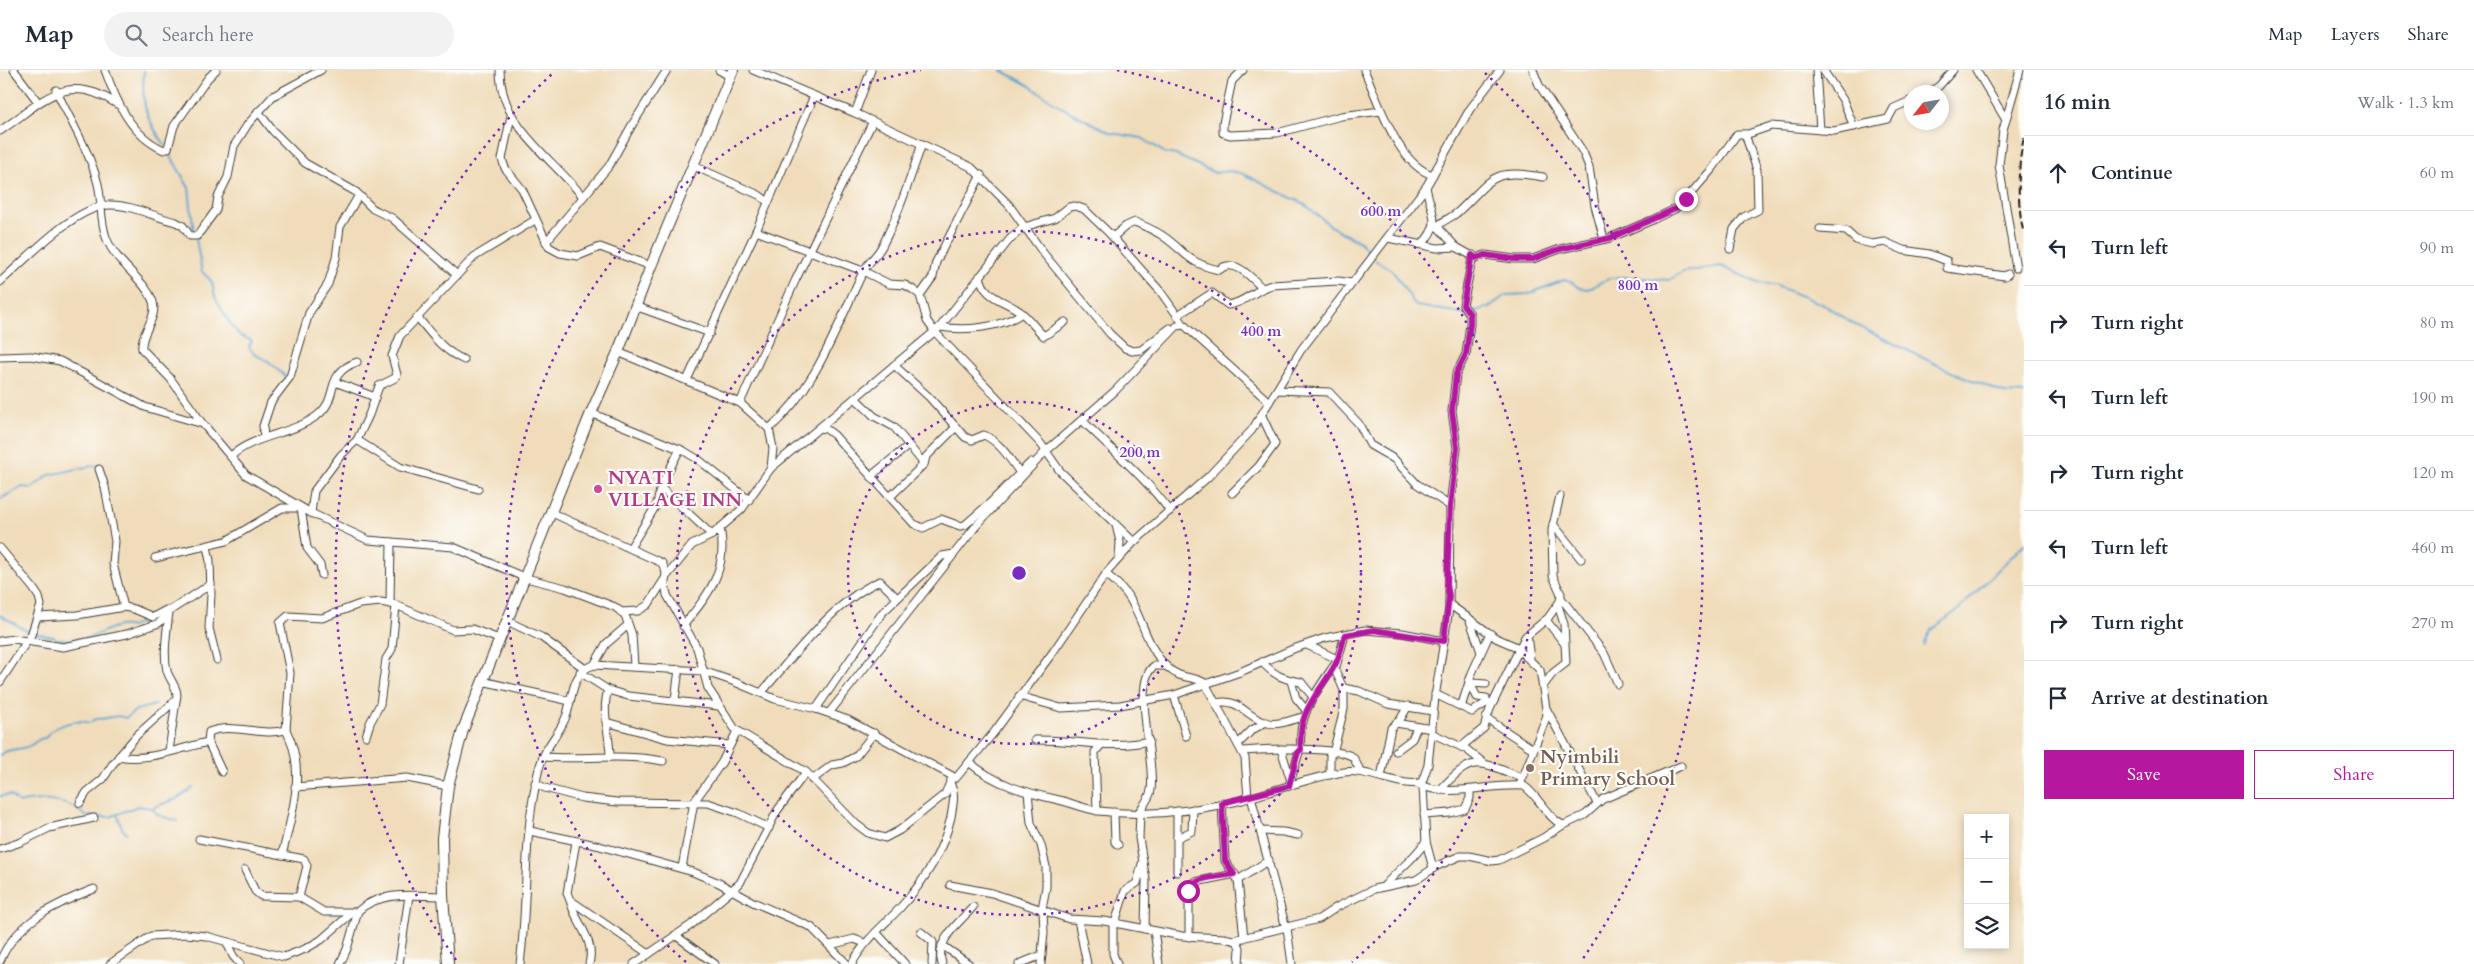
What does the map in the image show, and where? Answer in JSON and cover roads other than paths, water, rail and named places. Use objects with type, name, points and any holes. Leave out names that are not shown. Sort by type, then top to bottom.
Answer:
[{"type":"highway","points":[[448,964],[443,896],[442,838],[448,786],[463,730],[526,578],[590,413],[618,352],[651,266],[732,73]]},
{"type":"street","points":[[14,70],[38,102]]},
{"type":"street","points":[[105,70],[120,106],[133,127],[161,148],[167,149],[174,126],[208,78],[216,70]]},
{"type":"street","points":[[0,282],[49,238],[85,213],[100,207],[113,205],[176,222],[183,226],[190,236],[198,236],[216,210],[218,197],[228,177],[238,136],[273,96],[321,70]]},
{"type":"street","points":[[500,70],[501,86],[511,116],[583,197]]},
{"type":"street","points":[[546,242],[609,166],[632,125],[667,70]]},
{"type":"street","points":[[719,70],[732,73]]},
{"type":"street","points":[[753,70],[855,113],[872,123],[965,163],[981,175],[1009,205],[1024,227],[1110,334],[1125,348],[1132,351],[1141,350],[1173,325],[1183,324]]},
{"type":"street","points":[[855,113],[871,70]]},
{"type":"street","points":[[1243,70],[1232,81],[1227,101],[1223,133],[1230,135],[1277,133],[1341,116],[1381,111]]},
{"type":"street","points":[[1364,70],[1381,111],[1403,150],[1419,168],[1433,175]]},
{"type":"street","points":[[552,513],[662,563],[666,572],[668,595],[683,626],[697,648],[708,688],[737,731],[806,772],[856,824],[868,833],[885,838],[900,830],[945,794],[951,781],[958,776],[969,762],[1071,627],[1106,574],[1119,558],[1242,442],[1262,416],[1301,350],[1426,186],[1470,109],[1500,70]]},
{"type":"street","points":[[1534,70],[1539,85],[1583,152],[1604,239]]},
{"type":"street","points":[[1816,70],[1820,130]]},
{"type":"street","points":[[1824,70],[1843,100],[1854,127]]},
{"type":"street","points":[[1940,85],[1953,70]]},
{"type":"street","points":[[1976,70],[2006,120]]},
{"type":"street","points":[[2016,268],[2000,173],[2006,120],[2020,70]]},
{"type":"street","points":[[101,91],[110,84]]},
{"type":"street","points":[[0,131],[56,90],[80,85],[101,91],[120,106]]},
{"type":"street","points":[[56,90],[96,179],[106,237],[112,251],[149,294],[154,304],[154,312],[142,343],[142,349],[170,378],[203,424],[246,475],[301,508],[368,540],[453,547],[526,578],[582,594],[621,612],[638,611],[648,605],[666,577],[692,545],[712,535],[736,516],[771,468],[937,330],[1010,239],[1024,227],[1055,218],[1064,210],[1075,206],[1089,212],[1113,237],[1160,291],[1183,324],[1269,402]]},
{"type":"street","points":[[687,380],[710,334],[814,96]]},
{"type":"street","points":[[1426,186],[1436,226],[1456,247],[1476,258],[1485,255],[1514,259],[1533,259],[1560,249],[1604,239],[1675,209],[1713,168],[1736,135],[1771,126],[1834,132],[1888,119],[1894,108],[1904,104]]},
{"type":"street","points":[[258,111],[273,131],[305,163],[359,195],[368,206],[392,218],[457,275]]},
{"type":"street","points":[[511,116],[502,159],[505,168],[522,189],[549,247],[560,253],[578,256],[600,247],[651,266]]},
{"type":"street","points":[[740,403],[796,279],[872,123]]},
{"type":"street","points":[[1730,250],[1734,229],[1744,217],[1758,210],[1757,170],[1745,134]]},
{"type":"street","points":[[769,429],[790,408],[822,359],[840,324],[863,271],[881,248],[894,222],[922,144]]},
{"type":"street","points":[[694,166],[759,195],[768,202]]},
{"type":"street","points":[[1422,244],[1436,226],[1459,212],[1493,178],[1507,174],[1543,177]]},
{"type":"street","points":[[920,295],[933,277],[936,262],[981,175]]},
{"type":"street","points":[[264,438],[263,426],[271,402],[290,376],[301,333],[309,313],[328,284],[336,258],[340,227],[359,195]]},
{"type":"street","points":[[311,513],[314,491],[319,482],[341,455],[357,440],[379,386],[395,378],[397,375],[392,356],[400,336],[474,257],[536,220]]},
{"type":"street","points":[[1113,237],[1126,226],[1135,222],[1156,231],[1183,255],[1202,266],[1219,270],[1224,266],[1230,266],[1247,273],[1262,288]]},
{"type":"street","points":[[1820,229],[1845,231],[1854,239],[1864,242],[1876,244],[1884,242],[1903,250],[1929,254],[1947,261],[1947,268],[2005,276],[2008,274]]},
{"type":"street","points":[[756,231],[863,271],[889,284],[905,285],[920,295],[927,321],[1044,449],[1060,471],[1134,542]]},
{"type":"street","points":[[1388,238],[1437,248],[1456,247]]},
{"type":"street","points":[[1433,868],[1426,841],[1420,785],[1428,764],[1435,694],[1449,604],[1447,585],[1450,506],[1457,448],[1452,411],[1456,374],[1466,354],[1468,341],[1470,314],[1463,305],[1472,255]]},
{"type":"street","points":[[980,276],[981,286],[988,294],[1022,313],[1044,336],[1065,322]]},
{"type":"street","points":[[1178,316],[1212,293],[1224,303],[1231,304],[1246,299],[1262,288],[1281,284],[1303,285],[1338,281],[1352,284]]},
{"type":"street","points":[[635,306],[710,334]]},
{"type":"street","points":[[937,330],[1003,324],[1022,313]]},
{"type":"street","points":[[418,318],[434,340],[450,353],[464,360]]},
{"type":"street","points":[[819,428],[826,429],[834,435],[920,528],[926,528],[941,519],[960,526],[965,525],[1044,449],[1083,421],[1142,365],[1173,330],[1183,324]]},
{"type":"street","points":[[618,352],[740,403],[769,429],[773,448],[771,468]]},
{"type":"street","points":[[0,357],[31,356],[60,361],[145,407],[203,424]]},
{"type":"street","points":[[231,456],[238,450],[300,425],[319,414],[326,406],[338,373],[343,368],[357,362]]},
{"type":"street","points":[[894,365],[968,440],[984,435],[995,442],[1020,473]]},
{"type":"street","points":[[335,382],[375,397]]},
{"type":"street","points":[[1277,390],[1329,392],[1358,424],[1370,445],[1394,460],[1417,484],[1450,506]]},
{"type":"street","points":[[855,398],[874,416],[894,427],[924,464]]},
{"type":"street","points":[[590,413],[680,449],[699,460],[749,500]]},
{"type":"street","points":[[1232,493],[1259,466],[1275,444],[1262,416]]},
{"type":"street","points":[[1083,421],[1114,452],[1129,463],[1170,511]]},
{"type":"street","points":[[891,496],[924,464],[926,457],[956,427]]},
{"type":"street","points":[[357,440],[400,467],[478,489]]},
{"type":"street","points":[[871,476],[908,446]]},
{"type":"street","points":[[630,548],[657,504],[660,488],[680,449]]},
{"type":"street","points":[[829,713],[976,526],[1044,449]]},
{"type":"street","points":[[99,469],[105,487],[115,541],[113,564],[124,607]]},
{"type":"street","points":[[660,488],[712,535]]},
{"type":"street","points":[[1542,686],[1553,673],[1566,663],[1564,624],[1553,576],[1553,524],[1560,504],[1560,496]]},
{"type":"street","points":[[155,558],[226,541],[282,508],[301,508]]},
{"type":"street","points":[[301,508],[308,548],[320,565],[322,575]]},
{"type":"street","points":[[1553,524],[1580,559]]},
{"type":"street","points":[[1116,525],[1120,542],[1119,558]]},
{"type":"street","points":[[683,626],[710,592],[720,568],[724,547],[720,528]]},
{"type":"street","points":[[366,736],[370,723],[380,704],[386,658],[392,649],[391,542]]},
{"type":"street","points":[[1553,550],[1569,544]]},
{"type":"street","points":[[207,546],[210,584],[209,628],[216,660]]},
{"type":"street","points":[[0,548],[39,597],[41,605],[38,617],[27,641],[0,682]]},
{"type":"street","points":[[816,709],[872,627],[897,598],[942,556],[954,554]]},
{"type":"street","points":[[1106,574],[1129,596],[1152,646],[1166,666],[1181,677],[1200,680],[1205,683],[1243,751],[1247,767],[1250,797],[1269,860],[1286,928],[1292,964]]},
{"type":"street","points":[[762,693],[802,646],[848,600],[880,581],[897,598]]},
{"type":"street","points":[[0,642],[14,638],[56,647],[74,647],[154,626],[170,611],[210,584]]},
{"type":"street","points":[[1461,747],[1480,733],[1489,703],[1527,635],[1546,620],[1559,601]]},
{"type":"street","points":[[1559,601],[1604,653],[1618,684]]},
{"type":"street","points":[[282,855],[294,805],[297,758],[286,730],[290,673],[281,630],[283,619],[288,616],[322,618],[360,604],[381,602],[393,604],[453,630],[472,629],[499,640]]},
{"type":"street","points":[[1449,604],[1490,633],[1519,649],[1540,670],[1547,710],[1597,803]]},
{"type":"street","points":[[38,617],[77,615],[124,607],[134,608],[150,617],[170,611]]},
{"type":"street","points":[[169,751],[177,693],[167,671],[166,658],[170,611]]},
{"type":"street","points":[[621,612],[632,635],[634,666]]},
{"type":"street","points":[[1470,618],[1481,652]]},
{"type":"street","points":[[1546,620],[1565,644]]},
{"type":"street","points":[[507,621],[541,637],[608,690],[640,699],[675,700],[696,705],[720,706]]},
{"type":"street","points":[[594,664],[606,644],[628,625]]},
{"type":"street","points":[[1019,696],[1061,708],[1100,707],[1143,702],[1174,695],[1306,645],[1345,635],[1374,630],[1444,641]]},
{"type":"street","points":[[1460,707],[1490,633]]},
{"type":"street","points":[[1330,775],[1332,753],[1344,709],[1344,688],[1335,670],[1345,635]]},
{"type":"street","points":[[1527,635],[1531,659]]},
{"type":"street","points":[[1306,645],[1336,662]]},
{"type":"street","points":[[1262,662],[1275,675],[1305,685],[1313,696]]},
{"type":"street","points":[[1290,784],[1300,749],[1300,738],[1305,713],[1313,696],[1336,662]]},
{"type":"street","points":[[520,964],[535,784],[543,757],[566,716],[582,670],[594,664],[703,671],[791,704],[829,713],[874,733],[951,781],[954,799],[946,839],[939,855],[909,897],[865,944],[852,964]]},
{"type":"street","points":[[1145,929],[1146,880],[1140,838],[1139,813],[1152,788],[1149,741],[1143,702],[1146,679],[1150,668],[1157,665],[1166,666]]},
{"type":"street","points":[[675,700],[679,669]]},
{"type":"street","points":[[482,681],[570,701]]},
{"type":"street","points":[[1291,681],[1296,698],[1305,713]]},
{"type":"street","points":[[1471,682],[1477,697],[1486,698],[1489,703]]},
{"type":"street","points":[[1471,682],[1486,684]]},
{"type":"street","points":[[1344,688],[1388,704],[1433,711]]},
{"type":"street","points":[[608,690],[605,700],[610,757]]},
{"type":"street","points":[[1435,694],[1472,712],[1489,703]]},
{"type":"street","points":[[1174,695],[1186,736]]},
{"type":"street","points":[[80,803],[86,792],[104,779],[119,756],[150,722],[176,700]]},
{"type":"street","points":[[1217,702],[1227,702],[1242,706],[1251,717],[1266,722],[1281,723],[1305,713]]},
{"type":"street","points":[[1381,777],[1389,732],[1408,706]]},
{"type":"street","points":[[1521,782],[1542,730],[1547,710]]},
{"type":"street","points":[[1486,718],[1533,749]]},
{"type":"street","points":[[606,722],[667,739],[730,745]]},
{"type":"street","points":[[1239,743],[1252,730],[1266,722]]},
{"type":"street","points":[[1396,722],[1431,731],[1461,747],[1485,764],[1521,782],[1557,822],[1563,825]]},
{"type":"street","points":[[1396,751],[1412,740],[1417,727]]},
{"type":"street","points":[[222,772],[208,742],[209,732],[216,730],[286,730]]},
{"type":"street","points":[[682,868],[694,802],[722,762],[737,731]]},
{"type":"street","points":[[812,780],[832,765],[844,763],[856,756],[874,733]]},
{"type":"street","points":[[1034,740],[1101,744],[1128,744],[1149,741]]},
{"type":"street","points":[[119,756],[131,759],[208,742]]},
{"type":"street","points":[[1097,810],[1095,752],[1101,744]]},
{"type":"street","points":[[1281,749],[1290,784]]},
{"type":"street","points":[[1243,751],[1300,749],[1332,753],[1353,757],[1361,772]]},
{"type":"street","points":[[543,757],[568,760],[610,757],[663,761]]},
{"type":"street","points":[[969,762],[992,779],[1028,792],[1097,810],[1139,813],[1193,809],[1250,797],[1290,784],[1346,771],[1361,772],[1440,790],[1470,790],[1521,782]]},
{"type":"street","points":[[1440,790],[1464,767],[1470,764],[1485,764]]},
{"type":"street","points":[[950,885],[992,894],[1069,919],[1114,923],[1189,937],[1234,940],[1319,919],[1360,895],[1385,885],[1416,880],[1433,868],[1460,856],[1492,861],[1499,860],[1584,815],[1597,803],[1681,766]]},
{"type":"street","points":[[638,963],[708,912],[733,890],[743,878],[787,796],[806,772]]},
{"type":"street","points":[[295,787],[407,778],[448,786]]},
{"type":"street","points":[[535,784],[582,798],[616,802],[694,802],[717,805],[769,828]]},
{"type":"street","points":[[1424,815],[1450,814],[1465,809],[1469,804],[1470,790]]},
{"type":"street","points":[[1028,792],[1031,823],[1041,845],[1046,867],[1046,887],[1042,910],[1044,933],[1041,964]]},
{"type":"street","points":[[1222,803],[1225,861],[1236,877],[1244,938]]},
{"type":"street","points":[[1177,838],[1192,831],[1193,809]]},
{"type":"street","points":[[1177,811],[1178,872]]},
{"type":"street","points":[[1114,812],[1115,842],[1118,845]]},
{"type":"street","points":[[0,849],[21,842],[49,828],[94,818]]},
{"type":"street","points":[[530,831],[596,845],[682,868],[810,927],[847,964]]},
{"type":"street","points":[[1261,831],[1298,835]]},
{"type":"street","points":[[199,839],[304,859],[307,864],[299,897]]},
{"type":"street","points":[[1385,885],[1426,841]]},
{"type":"street","points":[[576,842],[567,893],[589,942],[589,964]]},
{"type":"street","points":[[1116,964],[1113,954],[1114,923],[1125,891],[1136,883],[1143,860]]},
{"type":"street","points":[[1189,937],[1189,887],[1195,882],[1236,877],[1269,860]]},
{"type":"street","points":[[245,870],[258,894],[299,897],[324,912],[356,912]]},
{"type":"street","points":[[0,961],[14,936],[25,926],[63,901],[94,889]]},
{"type":"street","points":[[110,964],[151,936],[199,934],[284,957],[322,940],[356,912],[384,896],[443,896]]},
{"type":"street","points":[[399,964],[409,896]]},
{"type":"street","points":[[570,900],[649,954]]},
{"type":"street","points":[[942,964],[940,957],[944,940],[973,906]]},
{"type":"street","points":[[340,964],[347,950],[356,912]]},
{"type":"street","points":[[1078,920],[1087,964]]},
{"type":"street","points":[[1154,931],[1159,964]]},
{"type":"street","points":[[876,932],[905,964]]},
{"type":"street","points":[[921,932],[933,942],[932,964]]},
{"type":"street","points":[[675,935],[715,964]]},
{"type":"street","points":[[830,945],[854,939],[865,944]]},
{"type":"street","points":[[1234,940],[1240,948],[1239,964]]},
{"type":"street","points":[[227,943],[233,956],[240,964]]},
{"type":"street","points":[[942,945],[969,964]]},
{"type":"street","points":[[1019,964],[1042,955]]},
{"type":"waterway","points":[[144,70],[143,92],[146,111],[153,128],[166,146]]},
{"type":"waterway","points":[[1001,70],[1027,84],[1061,107],[1111,133],[1142,138],[1165,153],[1176,155],[1215,173],[1228,171],[1241,173],[1304,204],[1332,227],[1360,242],[1371,255]]},
{"type":"waterway","points":[[168,151],[189,188],[194,235]]},
{"type":"waterway","points":[[196,239],[202,272],[213,284],[215,297],[231,325],[237,333],[252,341],[249,347],[254,354],[268,361],[286,377]]},
{"type":"waterway","points":[[1375,260],[1393,271],[1416,306],[1468,314]]},
{"type":"waterway","points":[[1472,312],[1489,307],[1506,295],[1528,294],[1564,280],[1569,280],[1579,288],[1588,289],[1610,278],[1669,280],[1683,272],[1721,266],[1758,283],[1774,285],[1824,305],[1858,326],[1952,372],[2004,393],[2024,394]]},
{"type":"waterway","points":[[0,499],[22,487],[32,488],[49,475],[96,465]]},
{"type":"waterway","points":[[1924,645],[1931,630],[1959,609],[2024,544]]},
{"type":"waterway","points":[[0,615],[29,632],[56,639],[69,640],[90,637],[116,627],[131,627],[143,621],[153,622],[161,616]]},
{"type":"waterway","points":[[0,755],[7,751],[27,747],[39,739],[45,738],[53,730],[65,724],[72,722],[89,723],[96,719],[115,716],[126,718],[136,710],[155,705]]},
{"type":"waterway","points":[[0,796],[10,795],[19,803],[25,801],[56,802],[71,806],[86,816],[110,817],[138,806],[152,808],[176,799],[193,788]]},
{"type":"waterway","points":[[152,808],[158,815],[177,821]]},
{"type":"waterway","points":[[117,814],[123,830],[127,833]]},
{"type":"railway","points":[[2024,138],[2020,161],[2019,186],[2020,211],[2024,234]]},
{"type":"place","name":"NYATI VILLAGE INN","points":[[598,489]]},
{"type":"place","name":"Nyimbili Primary School","points":[[1530,768]]}]
